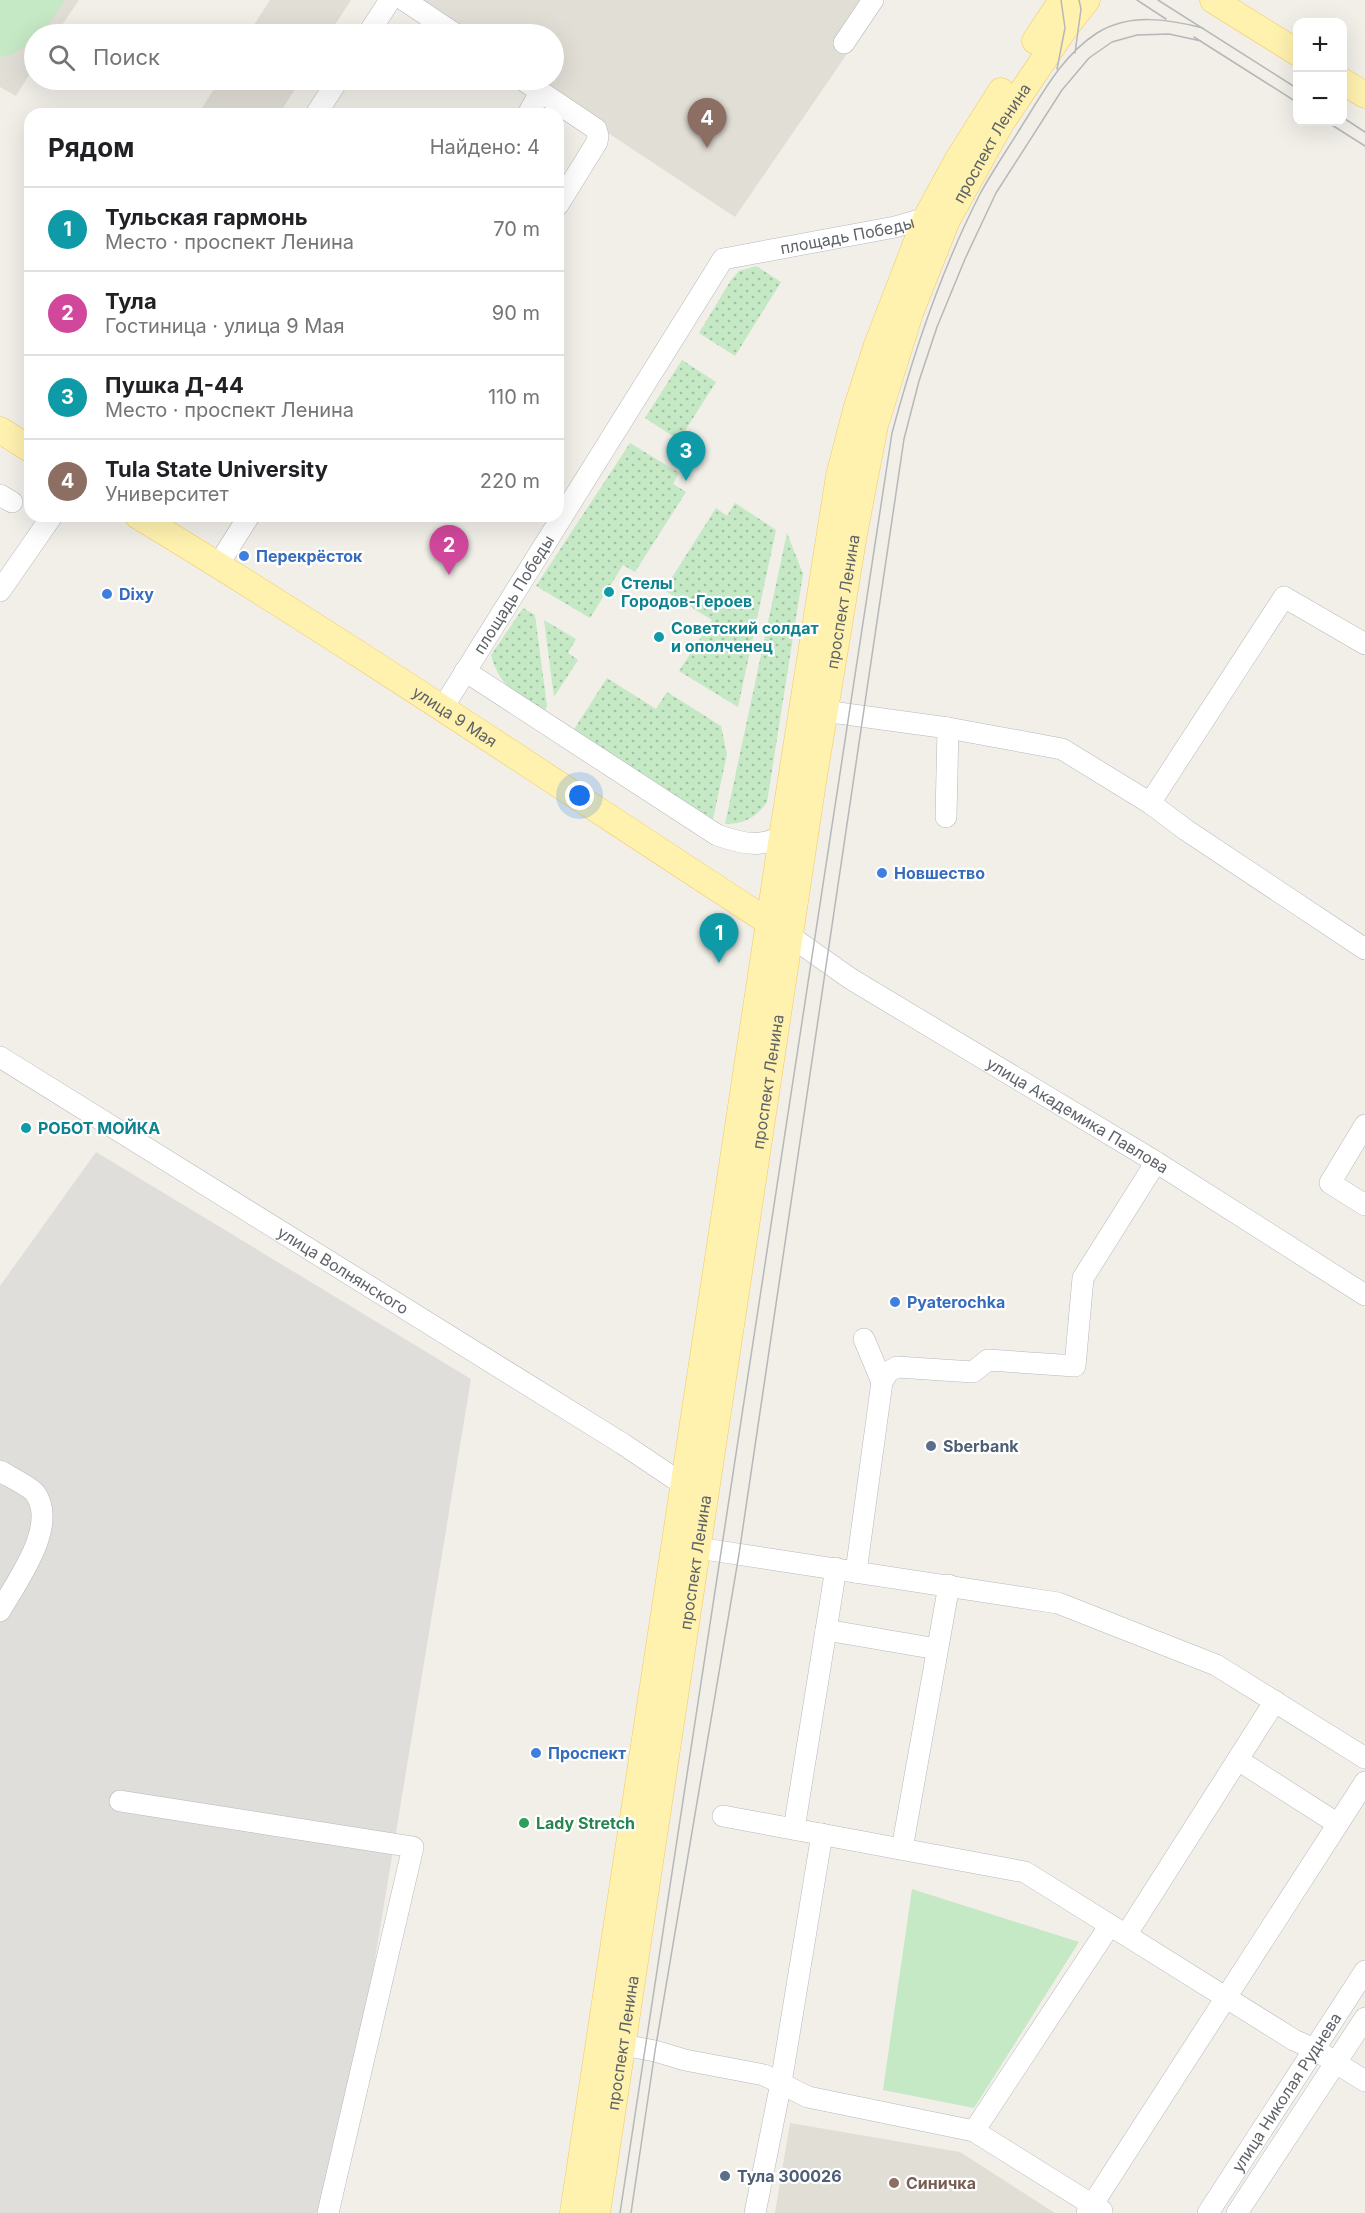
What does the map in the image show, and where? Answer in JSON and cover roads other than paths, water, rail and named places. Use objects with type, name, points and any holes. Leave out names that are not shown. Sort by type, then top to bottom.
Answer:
[{"type":"main road","name":"проспект Ленина","points":[[597,2213],[698,1548],[780,929],[782,837],[839,476],[856,410],[877,345],[926,218],[988,110],[1062,0]]},
{"type":"main road","name":"проспект Ленина","points":[[573,2213],[684,1485],[780,929],[807,821],[854,534],[875,425],[910,313],[947,220],[1001,123],[1065,28],[1087,0]]},
{"type":"main road","points":[[1213,0],[1293,50]]},
{"type":"main road","points":[[1347,84],[1365,95]]},
{"type":"main road","points":[[0,430],[24,445]]},
{"type":"main road","name":"улица 9 Мая","points":[[148,522],[442,708],[780,929]]},
{"type":"street","points":[[374,24],[390,0]]},
{"type":"street","points":[[404,0],[441,24]]},
{"type":"street","points":[[844,43],[873,0]]},
{"type":"street","points":[[320,108],[332,90]]},
{"type":"street","points":[[538,90],[596,129],[598,135],[597,142],[564,195]]},
{"type":"street","points":[[532,108],[541,92]]},
{"type":"street","name":"площадь Победы","points":[[564,513],[723,259],[895,227],[926,218]]},
{"type":"street","points":[[0,591],[48,522]]},
{"type":"street","points":[[218,565],[245,522]]},
{"type":"street","name":"площадь Победы","points":[[558,522],[465,671],[717,835],[757,844],[774,841],[807,821]]},
{"type":"street","points":[[1150,802],[1284,597],[1365,644]]},
{"type":"street","points":[[442,708],[465,671]]},
{"type":"street","points":[[825,711],[948,728],[1062,749],[1150,802],[1186,830],[1365,949]]},
{"type":"street","points":[[946,818],[948,728]]},
{"type":"street","name":"улица Академика Павлова","points":[[780,929],[850,979],[1156,1162],[1365,1295]]},
{"type":"street","name":"улица Волнянского","points":[[0,1057],[623,1444],[684,1485]]},
{"type":"street","points":[[1365,1125],[1330,1183],[1365,1205]]},
{"type":"street","points":[[794,1829],[826,1630],[846,1570],[882,1382],[888,1372],[897,1367],[973,1372],[988,1360],[1075,1366],[1083,1278],[1156,1162]]},
{"type":"street","points":[[864,1340],[882,1382]]},
{"type":"street","points":[[0,1471],[34,1493],[43,1515],[35,1550],[0,1611]]},
{"type":"street","points":[[698,1548],[1058,1603],[1216,1665],[1365,1758]]},
{"type":"street","points":[[902,1849],[949,1585]]},
{"type":"street","points":[[826,1630],[937,1649]]},
{"type":"street","points":[[974,2131],[1238,1760],[1275,1701]]},
{"type":"street","points":[[1238,1760],[1338,1824]]},
{"type":"street","points":[[622,2045],[655,2050],[685,2060],[764,2075],[808,2097],[974,2131],[1094,2210],[1226,1998],[1365,1782]]},
{"type":"street","points":[[120,1801],[413,1846],[328,2213]]},
{"type":"street","points":[[723,1816],[1025,1872],[1294,2040],[1314,2049],[1365,2081]]},
{"type":"street","points":[[754,2213],[781,2083],[822,1834]]},
{"type":"street","name":"улица Николая Руднева","points":[[1208,2213],[1365,1971]]},
{"type":"street","name":"улица Николая Руднева","points":[[1237,2213],[1365,2018]]},
{"type":"tram line","points":[[1057,69],[1065,28],[1061,0]]},
{"type":"tram line","points":[[1075,53],[1081,9],[1079,0]]},
{"type":"tram line","points":[[1137,0],[1166,19]]},
{"type":"tram line","points":[[1158,0],[1293,86]]},
{"type":"tram line","points":[[620,2213],[892,433],[930,311],[966,223],[990,176],[1055,74],[1085,42],[1110,27],[1136,20],[1163,20],[1203,28]]},
{"type":"tram line","points":[[631,2213],[655,2051],[739,1554],[904,439],[919,381],[937,327],[996,193],[1062,90],[1089,58],[1112,42],[1137,35],[1169,34],[1201,41]]},
{"type":"tram line","points":[[1194,37],[1293,100]]},
{"type":"tram line","points":[[1347,120],[1365,132]]},
{"type":"tram line","points":[[1333,126],[1365,146]]},
{"type":"place","name":"Tula State University","points":[[707,148]]},
{"type":"place","name":"Пушка Д-44","points":[[686,481]]},
{"type":"place","name":"Перекрёсток","points":[[244,556]]},
{"type":"place","name":"Тула","points":[[449,575]]},
{"type":"place","name":"Стелы Городов-Героев","points":[[609,592]]},
{"type":"place","name":"Dixy","points":[[107,594]]},
{"type":"place","name":"Советский солдат и ополченец","points":[[659,637]]},
{"type":"place","name":"Новшество","points":[[882,873]]},
{"type":"place","name":"Тульская гармонь","points":[[719,963]]},
{"type":"place","name":"РОБОТ МОЙКА","points":[[26,1128]]},
{"type":"place","name":"Pyaterochka","points":[[895,1302]]},
{"type":"place","name":"Sberbank","points":[[931,1446]]},
{"type":"place","name":"Проспект","points":[[536,1753]]},
{"type":"place","name":"Lady Stretch","points":[[524,1823]]},
{"type":"place","name":"Тула 300026","points":[[725,2176]]},
{"type":"place","name":"Синичка","points":[[894,2183]]}]
